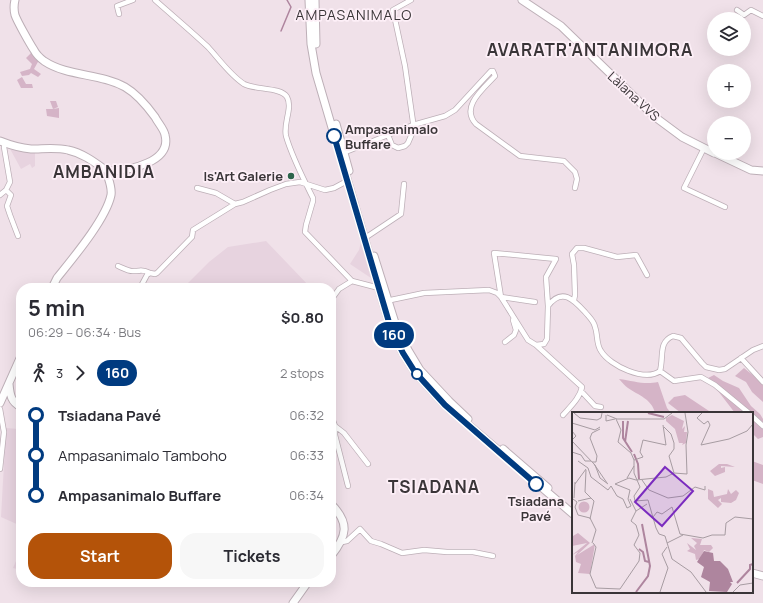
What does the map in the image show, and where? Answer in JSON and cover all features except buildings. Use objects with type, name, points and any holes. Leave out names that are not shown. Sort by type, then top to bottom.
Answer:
[{"type":"street","points":[[0,195],[6,190],[10,182],[3,142],[32,149],[58,148],[69,150],[91,160],[108,172],[126,170],[149,162],[158,157],[164,148],[166,137],[150,111],[130,90],[115,82],[61,69],[40,58],[33,50],[15,16],[15,0]]},
{"type":"street","points":[[119,14],[117,6],[133,0]]},
{"type":"street","points":[[155,0],[208,47],[244,84],[255,88],[283,92],[289,105],[286,134],[313,202],[306,225],[306,232],[352,281],[379,288]]},
{"type":"street","points":[[309,0],[311,44],[316,73],[368,236],[386,301],[391,329],[403,353],[420,378],[445,405],[572,513]]},
{"type":"street","points":[[315,0],[316,44],[321,73],[347,180],[379,288],[408,350],[420,370],[449,401],[572,508]]},
{"type":"street","points":[[388,135],[392,145],[398,148],[405,146],[408,143],[414,131],[405,66],[393,10],[411,0]]},
{"type":"street","name":"Làlana VVS","points":[[522,0],[560,26],[655,117],[682,137],[707,150]]},
{"type":"street","points":[[737,10],[744,15],[751,10],[763,16]]},
{"type":"street","points":[[341,153],[413,125],[446,116],[455,110],[489,73],[493,72],[495,76],[473,102],[470,109],[471,119],[520,156],[564,161],[575,172],[577,179],[576,188]]},
{"type":"street","points":[[704,148],[684,188],[725,207]]},
{"type":"street","name":"Làlana VVS","points":[[730,160],[752,170],[763,171]]},
{"type":"street","points":[[55,283],[100,219],[108,205],[111,194],[111,185],[108,172]]},
{"type":"street","points":[[118,266],[135,272],[141,270],[155,274],[192,237],[193,230],[235,204],[286,184],[300,182],[325,190],[334,188],[347,180]]},
{"type":"street","points":[[368,236],[402,214],[404,184]]},
{"type":"street","points":[[197,188],[216,193],[235,204]]},
{"type":"street","points":[[6,190],[11,195],[7,206],[18,236]]},
{"type":"street","points":[[574,300],[574,265],[572,254],[577,248],[584,248],[617,257],[636,256],[647,275]]},
{"type":"street","points":[[501,297],[494,253],[556,259],[546,277],[548,339],[544,344],[536,345]]},
{"type":"street","points":[[143,283],[147,275],[150,273]]},
{"type":"street","points":[[336,293],[339,289],[352,281]]},
{"type":"street","points":[[386,301],[424,293],[489,290],[497,293],[528,340],[536,345],[582,387],[572,405],[563,415]]},
{"type":"street","points":[[548,306],[556,298],[563,296],[574,300],[592,321],[595,327],[597,342],[601,351],[607,358],[616,365],[630,372],[650,375],[656,374],[660,371]]},
{"type":"street","points":[[501,297],[535,302]]},
{"type":"street","points":[[505,342],[514,335],[516,330],[512,316]]},
{"type":"street","points":[[660,371],[663,344],[668,338],[674,336],[681,338],[706,367],[719,370],[725,370],[753,350],[763,346]]},
{"type":"street","points":[[741,358],[763,382]]},
{"type":"street","points":[[0,402],[16,367]]},
{"type":"street","points":[[660,371],[674,381],[701,377],[715,385],[748,412]]},
{"type":"street","points":[[9,382],[10,394],[16,404]]},
{"type":"street","points":[[581,391],[595,406],[601,407]]},
{"type":"street","points":[[0,409],[4,432],[0,469]]},
{"type":"street","points":[[753,417],[763,426]]},
{"type":"street","points":[[336,427],[344,433],[368,464]]},
{"type":"street","points":[[336,439],[348,486]]},
{"type":"street","points":[[336,510],[343,519],[345,532],[342,542],[336,550]]},
{"type":"street","points":[[342,542],[347,541],[360,529],[372,541],[402,553],[424,550],[473,552],[493,556]]},
{"type":"street","points":[[753,573],[763,576]]},
{"type":"street","points":[[753,578],[763,580]]},
{"type":"street","points":[[293,603],[304,587]]},
{"type":"shaded area","points":[[31,53],[39,60],[34,69],[41,74],[38,77],[31,73],[29,75],[22,76],[20,72],[30,69],[32,64],[26,58]]},
{"type":"shaded area","points":[[22,77],[26,84],[32,84],[33,88],[21,88],[17,80]]},
{"type":"shaded area","points":[[50,101],[56,101],[58,107],[53,109]]},
{"type":"shaded area","points":[[59,108],[59,118],[47,116],[46,109]]},
{"type":"shaded area","points":[[9,147],[35,153],[35,166],[32,168],[30,164],[21,169]]},
{"type":"shaded area","points":[[266,241],[306,283],[188,283],[209,262],[228,247]]},
{"type":"shaded area","points":[[361,242],[371,278],[350,264],[359,250]]},
{"type":"shaded area","points":[[744,368],[763,385],[763,402],[752,392],[746,382],[735,376]]},
{"type":"shaded area","points":[[714,375],[739,388],[751,406],[763,419],[763,437],[758,439],[753,434],[753,412],[734,412],[708,378]]},
{"type":"shaded area","points":[[619,379],[643,383],[658,382],[667,408],[670,412],[655,412],[648,401],[627,387]]},
{"type":"shaded area","points":[[685,395],[710,412],[680,412],[668,403],[674,397]]},
{"type":"shaded area","points":[[6,428],[16,429],[16,524],[1,517]]},
{"type":"shaded area","points":[[753,461],[763,465],[763,484],[753,480]]},
{"type":"shaded area","points":[[16,561],[16,569],[13,568]]},
{"type":"waterway","points":[[281,31],[291,7],[287,0]]},
{"type":"bus line","name":"160","points":[[334,136],[391,329],[403,353],[415,372],[445,405],[536,484]]},
{"type":"place","name":"Ampasanimalo Buffare","points":[[334,136]]},
{"type":"place","name":"Is'Art Galerie","points":[[291,176]]},
{"type":"place","name":"Tsiadana Pavé","points":[[536,484]]},
{"type":"district","name":"AMPASANIMALO","points":[[354,15]]},
{"type":"district","name":"AVARATR'ANTANIMORA","points":[[590,50]]},
{"type":"district","name":"AMBANIDIA","points":[[104,172]]},
{"type":"district","name":"TSIADANA","points":[[434,487]]}]
